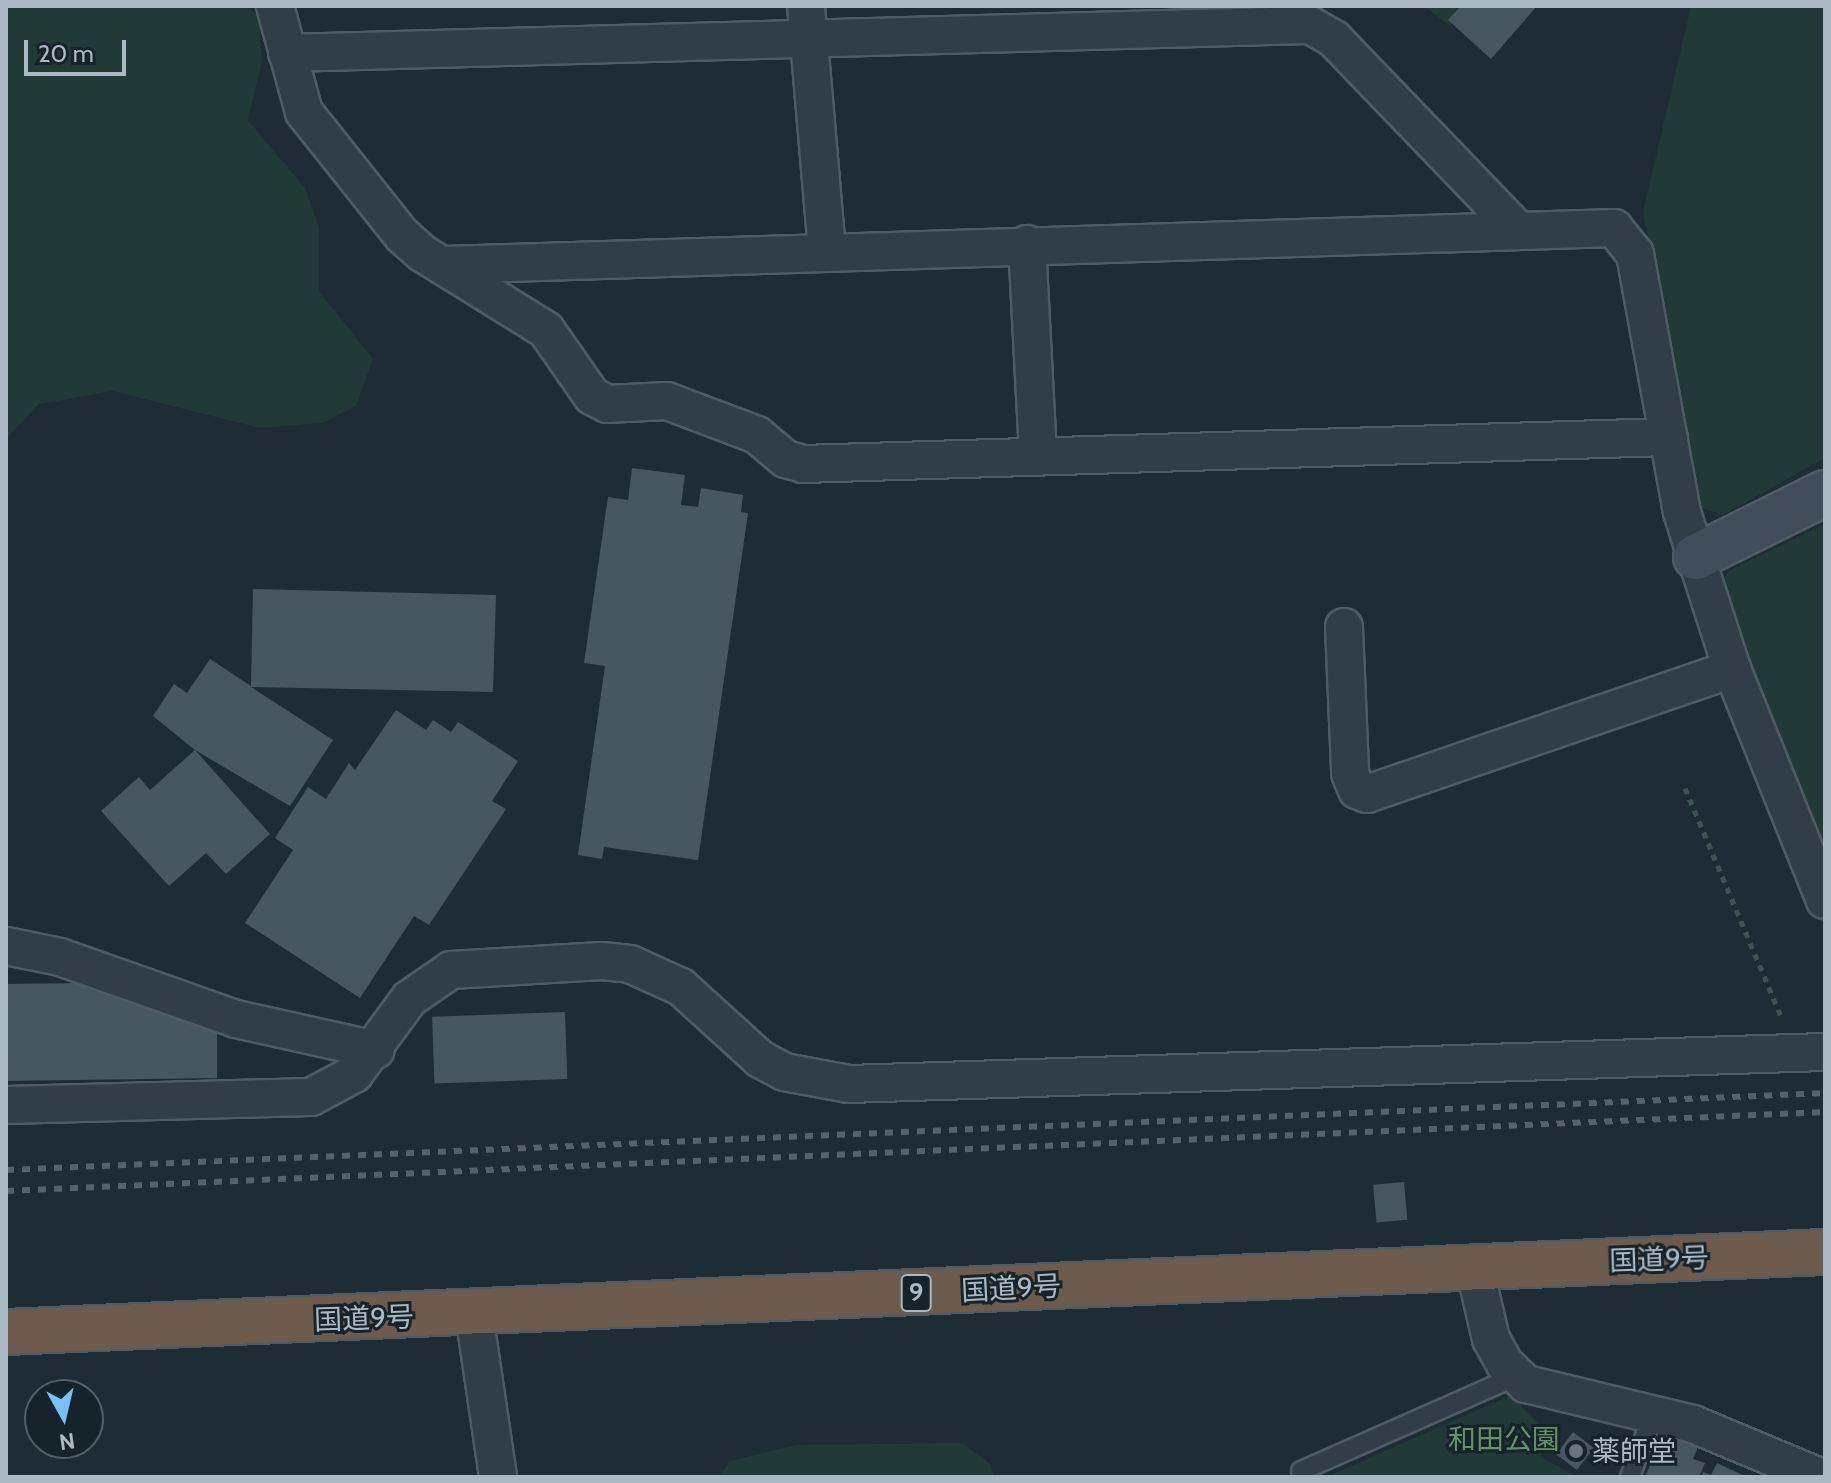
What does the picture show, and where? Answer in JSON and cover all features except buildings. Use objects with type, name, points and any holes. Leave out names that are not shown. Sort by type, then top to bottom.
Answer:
[{"type":"highway","name":"国道9号","points":[[6,1332],[474,1314],[1825,1252]]},
{"type":"street","points":[[275,6],[304,112],[402,235],[546,330],[592,396],[607,404],[667,401],[757,435],[786,459],[803,464],[1669,437]]},
{"type":"street","points":[[287,53],[807,23],[1310,25],[1334,39],[1516,228]]},
{"type":"street","points":[[807,23],[827,252]]},
{"type":"street","points":[[445,265],[1604,225],[1631,243],[1696,557],[1732,669],[1825,900]]},
{"type":"street","points":[[1027,244],[1038,456]]},
{"type":"street","points":[[1696,557],[1825,493]]},
{"type":"street","points":[[1344,627],[1350,773],[1357,790],[1367,794],[1732,669]]},
{"type":"street","points":[[6,946],[60,957],[236,1019],[376,1050]]},
{"type":"street","points":[[6,1105],[311,1097],[354,1074],[376,1050],[409,999],[451,970],[602,961],[643,968],[681,987],[760,1059],[784,1072],[849,1084],[1810,1053]]},
{"type":"street","points":[[1474,1266],[1491,1339],[1516,1376],[1541,1390],[1693,1424],[1820,1477]]},
{"type":"street","points":[[474,1314],[498,1477]]},
{"type":"lane","points":[[1301,1471],[1516,1376]]},
{"type":"lane","points":[[1630,1477],[1653,1414]]},
{"type":"lane","points":[[1613,1477],[1639,1454]]},
{"type":"path","points":[[1685,788],[1810,1053]]},
{"type":"green space","points":[[6,6],[245,6],[259,16],[262,61],[248,120],[305,188],[319,227],[319,291],[373,359],[356,406],[322,423],[260,428],[113,391],[39,404],[6,439]]},
{"type":"green space","points":[[1424,6],[1467,6],[1450,26]]},
{"type":"green space","points":[[1691,6],[1825,6],[1825,458],[1723,515],[1698,507],[1643,212]]},
{"type":"green space","points":[[1825,524],[1825,868],[1716,592],[1728,571]]},
{"type":"green space","name":"和田公園","points":[[1511,1395],[1550,1436],[1540,1457],[1578,1477],[1326,1477]]},
{"type":"green space","points":[[963,1443],[990,1464],[995,1477],[719,1477],[729,1461],[796,1445]]},
{"type":"railway","points":[[6,1170],[1825,1093]]},
{"type":"railway","points":[[6,1191],[1825,1112]]},
{"type":"place","name":"薬師堂","points":[[1576,1451]]}]
